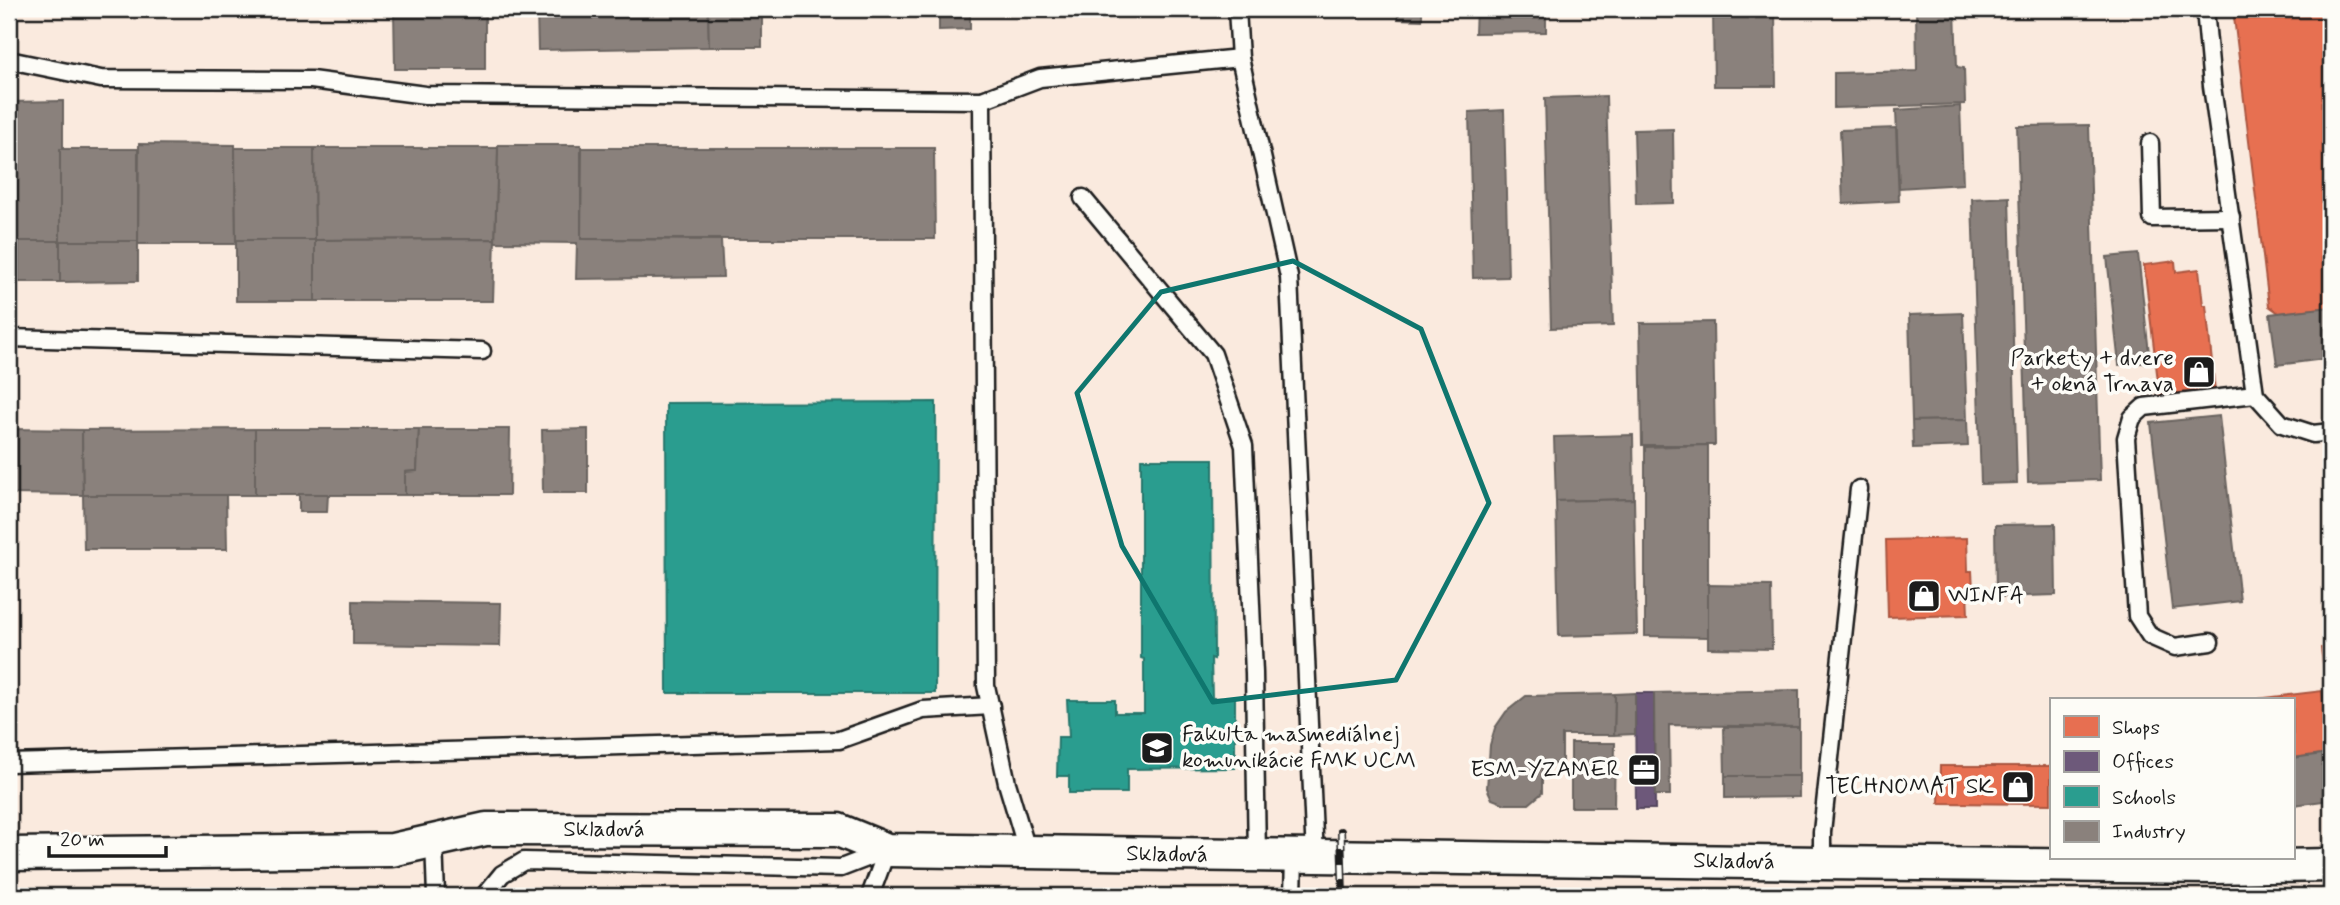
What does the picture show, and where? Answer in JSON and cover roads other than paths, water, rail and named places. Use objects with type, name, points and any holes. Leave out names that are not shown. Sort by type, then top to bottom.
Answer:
[{"type":"street","name":"Skladová","points":[[9,854],[392,850],[486,829],[838,830],[887,850],[1822,863],[2214,867],[2331,865]]},
{"type":"lane","points":[[1237,9],[1240,58],[1289,277],[1305,857],[1293,896]]},
{"type":"lane","points":[[2205,9],[2255,394],[2282,424],[2314,434],[2331,432]]},
{"type":"lane","points":[[9,60],[101,79],[311,80],[425,95],[982,100],[1040,78],[1240,58]]},
{"type":"lane","points":[[982,100],[986,686],[1007,783],[1028,853]]},
{"type":"lane","points":[[2150,143],[2152,218],[2231,217]]},
{"type":"lane","points":[[1083,198],[1213,354],[1244,446],[1254,673],[1257,857]]},
{"type":"lane","points":[[9,338],[482,351]]},
{"type":"lane","points":[[2210,642],[2175,647],[2150,636],[2137,616],[2126,438],[2132,418],[2144,407],[2255,394]]},
{"type":"lane","points":[[1822,863],[1822,832],[1859,489]]},
{"type":"lane","points":[[9,763],[839,740],[923,710],[991,706]]},
{"type":"lane","points":[[434,841],[436,896]]},
{"type":"lane","points":[[484,896],[502,874],[524,860],[841,868],[887,850]]},
{"type":"lane","points":[[870,896],[887,850]]},
{"type":"railway","points":[[1341,831],[1343,896]]},
{"type":"place","name":"Parkety + dvere + okná Trnava","points":[[2199,372]]},
{"type":"place","name":"WINFA","points":[[1924,596]]},
{"type":"place","name":"Fakulta masmediálnej komunikácie FMK UCM","points":[[1157,748]]},
{"type":"place","name":"ESM-YZAMER","points":[[1644,770]]},
{"type":"place","name":"TECHNOMAT SK","points":[[2018,787]]}]
